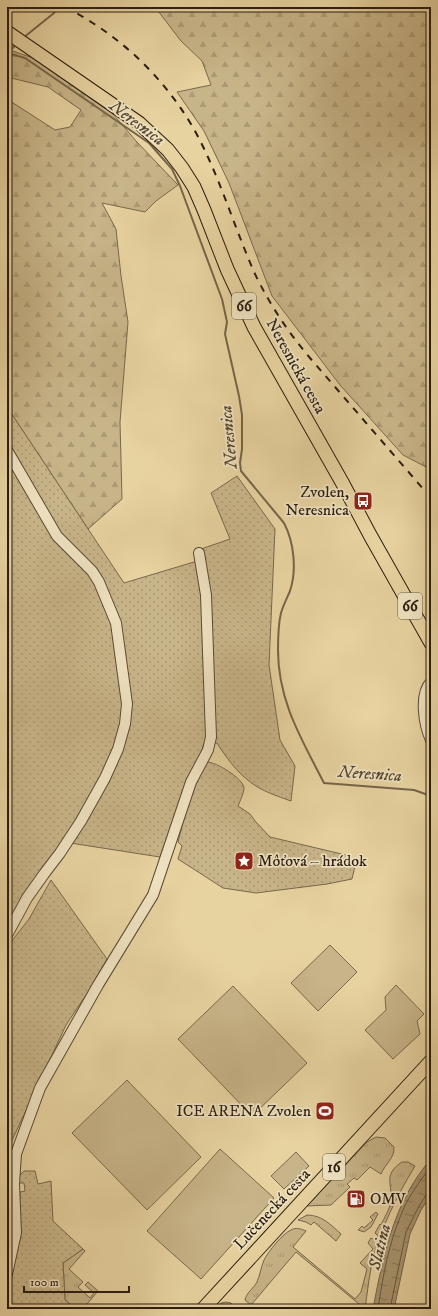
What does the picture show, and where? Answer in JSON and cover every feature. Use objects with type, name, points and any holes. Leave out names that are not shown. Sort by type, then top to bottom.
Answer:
[{"type":"main road","name":"Neresnická cesta","points":[[7,32],[143,127],[168,150],[182,168],[199,197],[227,269],[254,327],[430,639]]},
{"type":"main road","name":"Lučenecká cesta","points":[[203,1309],[431,1061]]},
{"type":"street","points":[[7,450],[57,536],[92,571],[99,582],[116,623],[127,704],[125,724],[118,750],[105,778],[81,821],[27,898],[7,935]]},
{"type":"street","points":[[7,1274],[14,1242],[16,1218],[14,1184],[16,1154],[40,1088],[98,985],[153,895],[191,782],[208,750],[211,737],[206,595],[199,553]]},
{"type":"street","points":[[431,682],[427,688],[424,704],[426,724],[431,740]]},
{"type":"green space","points":[[155,7],[431,7],[431,468],[428,468],[403,455],[340,385],[272,296],[229,183],[204,131],[177,92],[211,85],[202,61],[181,41]]},
{"type":"green space","points":[[7,49],[33,58],[113,114],[136,141],[178,185],[156,201],[145,212],[102,203],[116,229],[128,322],[120,422],[122,499],[88,529],[7,407],[7,99],[55,130],[70,127],[81,110],[48,87],[7,77]]},
{"type":"green space","points":[[7,407],[124,583],[204,559],[201,549],[230,539],[211,493],[237,476],[275,529],[269,665],[280,740],[295,766],[291,801],[269,793],[254,785],[227,758],[217,743],[205,742],[195,769],[185,787],[160,857],[64,842],[7,930]]},
{"type":"green space","points":[[207,762],[222,768],[234,775],[239,780],[244,788],[243,795],[238,806],[250,814],[270,837],[346,855],[355,866],[352,879],[327,884],[256,893],[223,888],[178,859],[182,846],[178,842],[191,790]]},
{"type":"green space","points":[[51,880],[107,959],[90,989],[66,1025],[7,1151],[7,947],[29,919]]},
{"type":"green space","points":[[330,945],[357,972],[318,1011],[291,983]]},
{"type":"green space","points":[[396,985],[424,1014],[417,1021],[420,1034],[393,1059],[365,1030],[386,1010],[385,997]]},
{"type":"green space","points":[[233,986],[307,1063],[252,1116],[178,1039]]},
{"type":"green space","points":[[127,1080],[201,1157],[147,1210],[72,1133]]},
{"type":"green space","points":[[376,1137],[385,1138],[394,1147],[393,1154],[381,1174],[370,1167],[357,1180],[354,1178],[347,1184],[350,1187],[331,1205],[307,1206],[367,1142]]},
{"type":"green space","points":[[220,1149],[274,1198],[201,1279],[147,1231]]},
{"type":"green space","points":[[296,1152],[309,1166],[284,1189],[271,1176]]},
{"type":"green space","points":[[402,1162],[408,1162],[415,1166],[402,1188],[379,1238],[372,1263],[365,1309],[358,1309],[359,1304],[296,1252],[251,1305],[245,1300],[257,1282],[264,1260],[269,1252],[284,1235],[297,1228],[306,1231],[293,1247],[355,1299],[361,1292],[367,1269],[360,1263],[373,1249],[368,1243],[371,1238],[375,1240],[378,1236],[375,1233],[380,1224],[381,1225],[391,1201],[390,1176],[392,1171]]},
{"type":"green space","points":[[24,1171],[35,1171],[38,1184],[51,1181],[53,1221],[83,1249],[63,1263],[65,1300],[76,1309],[7,1309],[7,1293],[10,1287],[17,1243],[18,1205],[20,1200],[20,1192],[25,1191],[24,1183],[19,1183],[19,1176]]},
{"type":"green space","points":[[376,1212],[378,1214],[371,1227],[364,1232],[358,1230],[362,1226],[364,1228],[373,1220],[370,1217]]},
{"type":"green space","points":[[307,1215],[312,1215],[322,1219],[334,1227],[341,1234],[336,1241],[314,1222],[311,1225],[298,1220]]},
{"type":"green space","points":[[13,1224],[7,1252],[7,1225]]},
{"type":"green space","points":[[83,1249],[85,1251],[69,1269],[83,1282],[78,1287],[90,1298],[94,1293],[85,1285],[88,1282],[98,1291],[87,1304],[92,1309],[76,1309],[65,1300],[63,1263]]},
{"type":"green space","points":[[221,1303],[231,1303],[237,1309],[215,1309]]},
{"type":"water","points":[[431,1159],[431,1195],[421,1210],[410,1234],[394,1309],[373,1309],[386,1249],[399,1211],[418,1175]]},
{"type":"waterway","points":[[23,38],[54,13],[57,7]]},
{"type":"waterway","points":[[7,53],[17,44]]},
{"type":"waterway","name":"Neresnica","points":[[7,53],[25,58],[149,143],[172,169],[180,186],[222,299],[227,322],[225,334],[242,415],[241,471],[284,523],[292,547],[294,565],[292,583],[279,622],[279,669],[286,703],[292,719],[324,783],[414,790],[431,796]]},
{"type":"railway","points":[[65,7],[85,18],[122,45],[139,60],[170,93],[195,131],[204,148],[255,274],[280,318],[310,358],[431,498]]},
{"type":"place","name":"Zvolen, Neresnica","points":[[363,501]]},
{"type":"place","name":"Môťová – hrádok","points":[[244,861]]},
{"type":"place","name":"ICE ARENA Zvolen","points":[[325,1111]]},
{"type":"place","name":"OMV","points":[[356,1199]]},
{"type":"water label","name":"Slatina","points":[[380,1247]]}]
